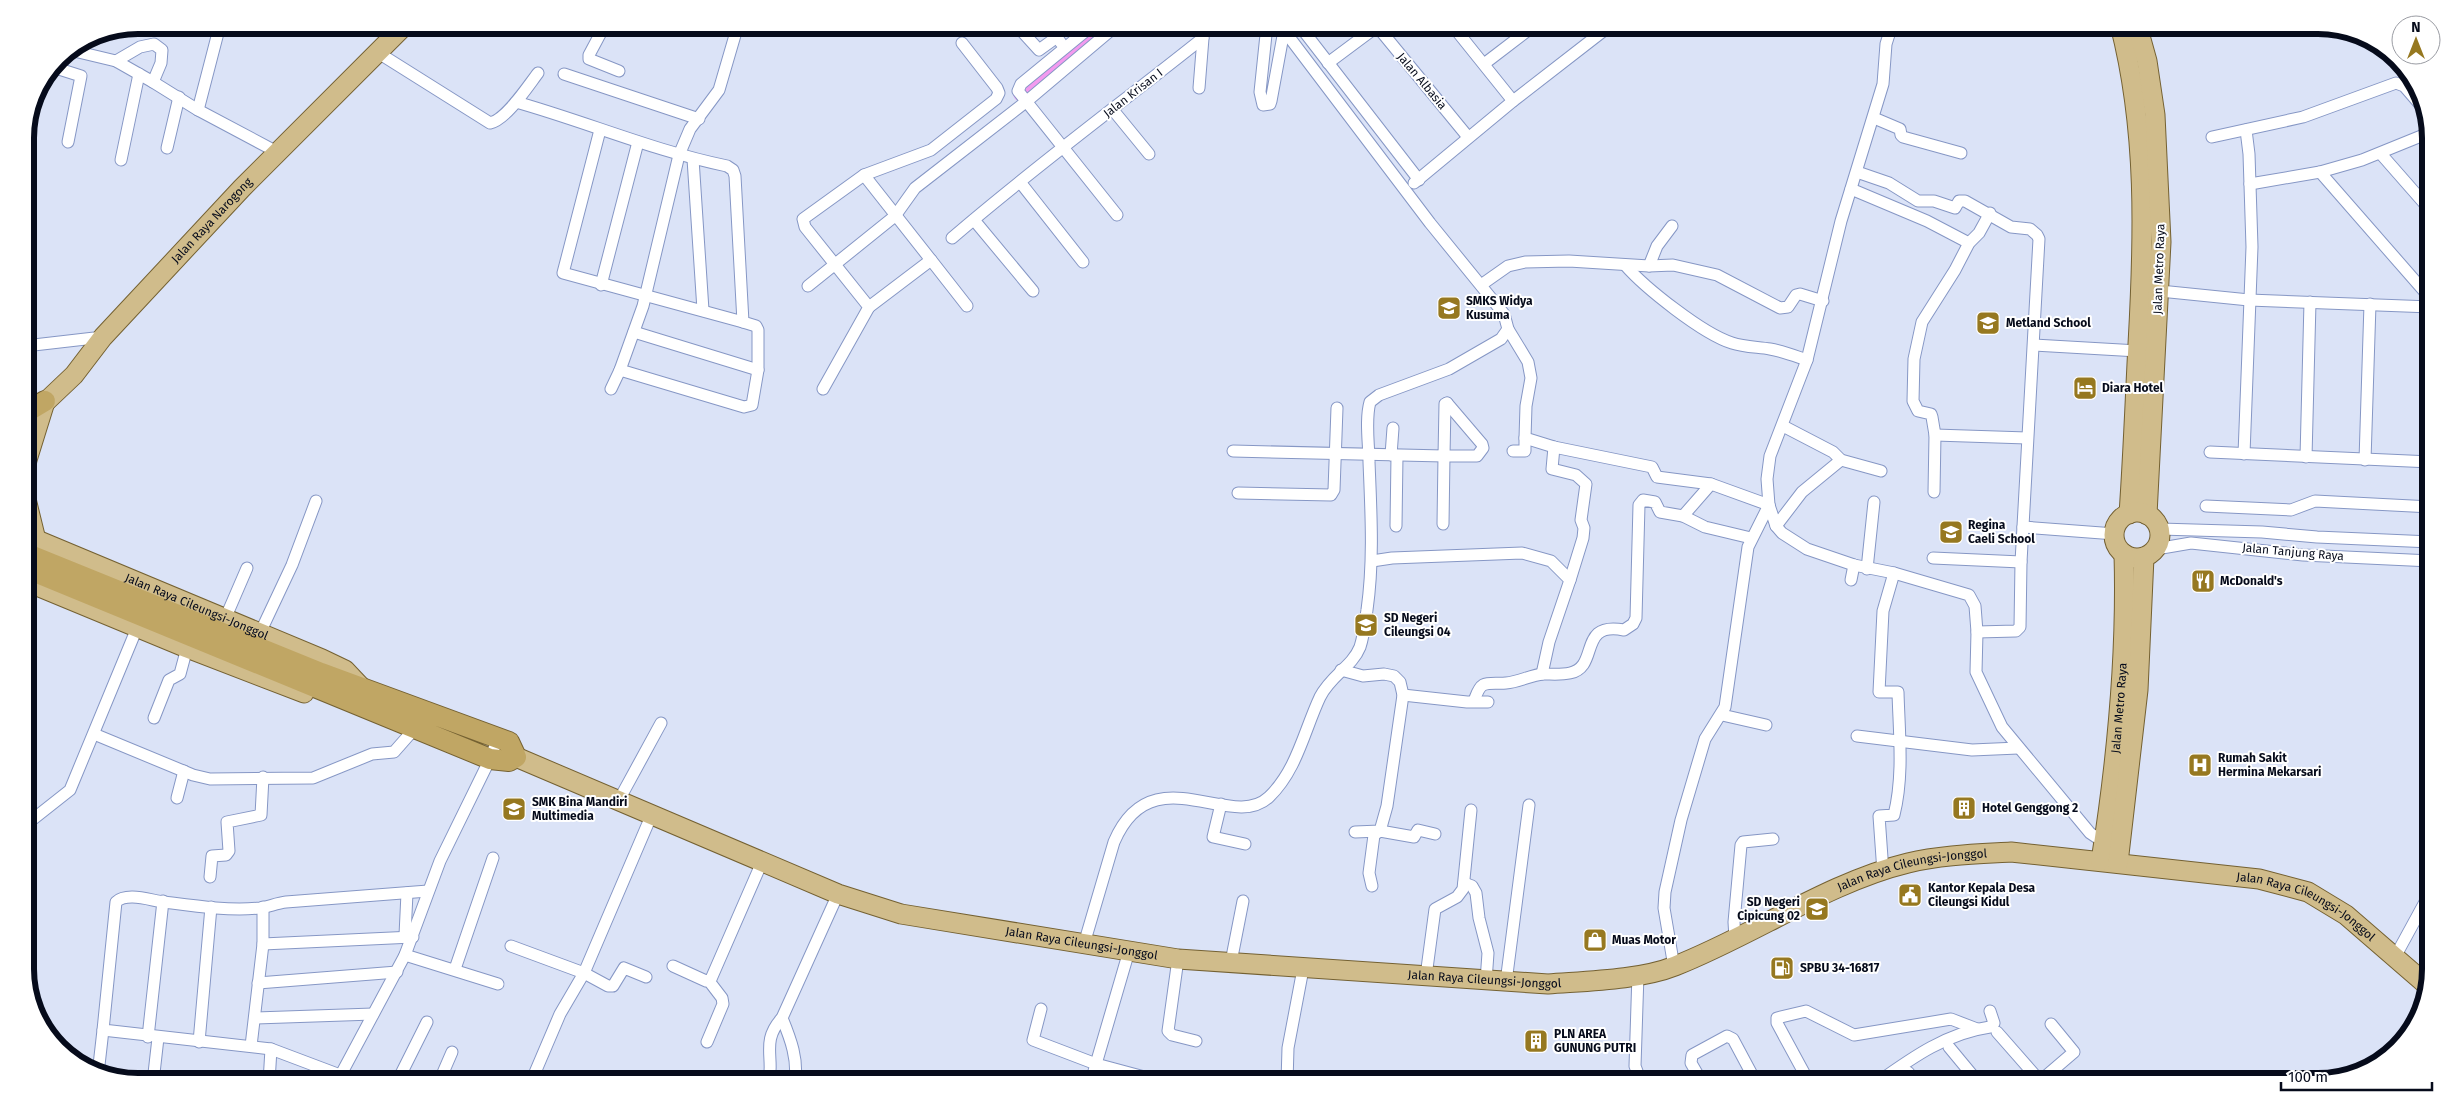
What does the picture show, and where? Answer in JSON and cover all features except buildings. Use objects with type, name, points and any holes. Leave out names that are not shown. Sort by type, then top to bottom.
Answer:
[{"type":"highway","points":[[34,408],[45,401]]},
{"type":"highway","points":[[34,545],[324,682]]},
{"type":"highway","points":[[34,571],[324,682]]},
{"type":"highway","name":"Jalan Raya Cileungsi-Jonggol","points":[[324,682],[361,696],[509,742],[516,758],[503,761],[490,759],[416,727],[361,696]]},
{"type":"main road","name":"Jalan Raya Narogong","points":[[34,413],[74,375],[102,338],[277,152],[396,34]]},
{"type":"main road","name":"Jalan Metro Raya","points":[[2122,34],[2130,64],[2138,117],[2143,242],[2138,351],[2138,514]]},
{"type":"main road","name":"Jalan Metro Raya","points":[[2138,514],[2160,291],[2161,242],[2155,115],[2147,61],[2140,34]]},
{"type":"main road","points":[[34,435],[45,401]]},
{"type":"main road","points":[[2138,514],[2153,518],[2160,529],[2159,543],[2150,553],[2134,558],[2124,554],[2118,548],[2115,534],[2122,518],[2138,514]]},
{"type":"main road","name":"Jalan Raya Cileungsi-Jonggol","points":[[34,545],[225,618],[345,670],[361,696]]},
{"type":"main road","name":"Jalan Metro Raya","points":[[2110,862],[2138,690],[2150,553]]},
{"type":"main road","name":"Jalan Metro Raya","points":[[2110,862],[2105,838],[2119,732],[2125,594],[2124,554]]},
{"type":"main road","name":"Jalan Raya Cileungsi-Jonggol","points":[[34,586],[312,696],[361,696]]},
{"type":"main road","name":"Jalan Raya Cileungsi-Jonggol","points":[[516,758],[620,800],[838,894],[901,914],[1178,958],[1303,969],[1548,984],[1638,974],[1674,967],[1854,882],[1908,863],[1971,854],[2010,852],[2259,879],[2308,892],[2346,915],[2421,980]]},
{"type":"street","points":[[198,110],[218,34]]},
{"type":"street","points":[[600,34],[589,55],[589,59],[619,71]]},
{"type":"street","points":[[611,388],[634,332],[645,295],[679,155],[690,128],[716,97],[723,81],[736,34]]},
{"type":"street","points":[[1024,34],[1039,50],[1057,38]]},
{"type":"street","points":[[1054,34],[1066,48]]},
{"type":"street","points":[[1082,34],[1021,84],[1018,91],[1117,215]]},
{"type":"street","points":[[808,286],[895,216],[914,188],[1027,102],[1106,34]]},
{"type":"street","points":[[1199,88],[1203,38],[1201,34]]},
{"type":"street","points":[[1266,34],[1260,92],[1263,105],[1270,104],[1271,101],[1282,34]]},
{"type":"street","points":[[1289,34],[1405,190],[1504,314],[1508,329],[1528,362],[1529,370],[1525,451],[1513,451]]},
{"type":"street","points":[[1306,34],[1419,180]]},
{"type":"street","points":[[1328,63],[1366,34]]},
{"type":"street","name":"Jalan Albasia","points":[[1384,34],[1468,136]]},
{"type":"street","points":[[1461,34],[1513,102]]},
{"type":"street","points":[[1484,64],[1522,34]]},
{"type":"street","points":[[1405,190],[1419,180],[1468,136],[1598,34]]},
{"type":"street","points":[[1889,34],[1886,44],[1883,84],[1851,189],[1807,360],[1770,456],[1767,479],[1769,505],[1776,526],[1782,533],[1807,549],[1868,569],[1894,573],[1969,595],[1975,606],[1977,676],[2002,727],[2090,834],[2105,838]]},
{"type":"street","name":"Jalan Krisan I","points":[[952,238],[1062,146],[1113,110],[1203,38]]},
{"type":"street","points":[[869,307],[805,227],[803,219],[864,175],[930,150],[998,96],[997,88],[962,43]]},
{"type":"street","points":[[116,60],[140,47],[154,44],[162,50],[162,56],[153,82]]},
{"type":"street","points":[[79,52],[116,60],[198,110],[277,152]]},
{"type":"street","points":[[377,52],[490,123],[495,122],[516,102],[538,73]]},
{"type":"street","points":[[60,69],[81,76],[68,142]]},
{"type":"street","points":[[121,160],[139,74]]},
{"type":"street","points":[[564,74],[699,119]]},
{"type":"street","points":[[2212,136],[2303,117],[2396,83],[2404,86],[2415,98]]},
{"type":"street","points":[[166,148],[179,97]]},
{"type":"street","points":[[516,102],[575,119],[600,130],[679,155],[727,166],[733,170],[735,176],[743,322]]},
{"type":"street","points":[[1113,110],[1149,154]]},
{"type":"street","points":[[1874,118],[1900,129],[1903,137],[1961,153]]},
{"type":"street","points":[[600,130],[563,273],[601,285],[703,310],[756,326],[758,330],[758,370],[752,405],[744,407],[620,370]]},
{"type":"street","points":[[2244,454],[2252,247],[2246,130]]},
{"type":"street","points":[[2250,184],[2320,172],[2381,154],[2422,136]]},
{"type":"street","points":[[601,285],[638,142]]},
{"type":"street","points":[[2381,154],[2422,201]]},
{"type":"street","points":[[693,159],[703,310]]},
{"type":"street","points":[[1857,172],[1888,184],[1918,201],[1934,201],[1955,208],[1963,200],[1990,213],[2011,227],[2024,227],[2034,231],[2039,239],[2027,438],[2020,628],[2016,631],[1977,632]]},
{"type":"street","points":[[2320,172],[2422,294]]},
{"type":"street","points":[[864,175],[967,306]]},
{"type":"street","points":[[1020,182],[1083,262]]},
{"type":"street","points":[[1851,189],[1927,221],[1969,243]]},
{"type":"street","points":[[1934,492],[1935,435],[1931,414],[1921,413],[1915,407],[1916,351],[1922,322],[1955,270],[1969,243],[1979,233],[1990,213]]},
{"type":"street","points":[[974,220],[1033,291]]},
{"type":"street","points":[[1649,266],[1657,246],[1672,226]]},
{"type":"street","points":[[823,389],[869,307],[931,260]]},
{"type":"street","points":[[1481,285],[1502,270],[1515,264],[1569,261],[1649,266],[1673,265],[1696,269],[1717,276],[1780,308],[1788,307],[1796,295],[1800,294],[1822,301]]},
{"type":"street","points":[[1625,265],[1645,284],[1694,323],[1712,333],[1732,343],[1772,350],[1807,360]]},
{"type":"street","points":[[2160,291],[2249,300],[2422,304]]},
{"type":"street","points":[[2306,457],[2310,302]]},
{"type":"street","points":[[2365,460],[2370,304]]},
{"type":"street","points":[[1084,944],[1114,842],[1121,827],[1130,817],[1147,803],[1157,800],[1184,800],[1234,807],[1257,805],[1277,789],[1299,751],[1320,697],[1330,680],[1350,662],[1360,646],[1372,561],[1369,408],[1374,398],[1449,369],[1501,339],[1508,329]]},
{"type":"street","points":[[634,332],[758,370]]},
{"type":"street","points":[[34,345],[102,338]]},
{"type":"street","points":[[2034,345],[2138,351]]},
{"type":"street","points":[[1233,450],[1369,455],[1444,456],[1477,456],[1483,448],[1482,444],[1446,402],[1444,456],[1443,524]]},
{"type":"street","points":[[1238,493],[1331,495],[1334,490],[1337,408]]},
{"type":"street","points":[[1783,426],[1833,452],[1841,460],[1881,471]]},
{"type":"street","points":[[1392,428],[1396,526]]},
{"type":"street","points":[[1935,435],[2027,438]]},
{"type":"street","points":[[1525,438],[1652,467],[1657,477],[1712,484],[1769,505]]},
{"type":"street","points":[[1542,674],[1549,642],[1583,538],[1584,528],[1582,520],[1586,484],[1576,475],[1552,469],[1554,446]]},
{"type":"street","points":[[2210,452],[2422,462]]},
{"type":"street","points":[[1776,526],[1802,492],[1841,460]]},
{"type":"street","points":[[1682,516],[1712,484]]},
{"type":"street","points":[[1474,701],[1481,686],[1486,684],[1509,683],[1542,674],[1560,675],[1578,671],[1583,667],[1593,638],[1598,632],[1613,628],[1624,630],[1633,624],[1636,618],[1640,502],[1652,500],[1658,504],[1660,512],[1682,516],[1705,527],[1751,538]]},
{"type":"street","points":[[260,633],[292,565],[316,501]]},
{"type":"street","points":[[1868,569],[1874,502]]},
{"type":"street","points":[[2206,506],[2291,510],[2315,502],[2422,507]]},
{"type":"street","points":[[1674,967],[1664,908],[1665,892],[1681,820],[1705,739],[1722,715],[1725,707],[1751,538],[1769,505]]},
{"type":"street","points":[[2023,527],[2115,534]]},
{"type":"street","name":"Jalan Tanjung Raya","points":[[2160,529],[2262,532],[2317,537],[2422,542]]},
{"type":"street","name":"Jalan Tanjung Raya","points":[[2150,553],[2191,543],[2303,555],[2422,561]]},
{"type":"street","points":[[1372,561],[1392,558],[1522,553],[1550,561],[1570,580]]},
{"type":"street","points":[[1934,558],[2021,562]]},
{"type":"street","points":[[1851,580],[1854,565]]},
{"type":"street","points":[[225,618],[247,568]]},
{"type":"street","points":[[1883,872],[1879,816],[1894,815],[1897,804],[1900,743],[1898,692],[1878,692],[1883,610],[1894,573]]},
{"type":"street","points":[[34,819],[68,794],[138,628]]},
{"type":"street","points":[[154,718],[169,680],[180,674],[187,648]]},
{"type":"street","points":[[1341,670],[1363,676],[1384,674],[1394,676],[1400,682],[1403,695],[1387,806],[1380,831],[1374,835],[1369,872],[1372,886]]},
{"type":"street","points":[[1403,695],[1467,702],[1488,702]]},
{"type":"street","points":[[1722,715],[1766,725]]},
{"type":"street","points":[[620,800],[661,723]]},
{"type":"street","points":[[94,734],[184,771],[210,778],[313,778],[372,754],[394,752],[416,727]]},
{"type":"street","points":[[1857,736],[1900,743],[1972,750],[2018,748]]},
{"type":"street","points":[[342,1073],[405,955],[409,936],[428,891],[459,819],[490,759],[498,738]]},
{"type":"street","points":[[177,798],[184,771]]},
{"type":"street","points":[[210,877],[212,856],[226,855],[230,851],[227,822],[261,815],[263,777]]},
{"type":"street","points":[[1221,804],[1213,837],[1245,844]]},
{"type":"street","points":[[1506,982],[1529,805]]},
{"type":"street","points":[[1426,976],[1435,909],[1457,897],[1462,892],[1471,810]]},
{"type":"street","points":[[535,1073],[560,1014],[584,973],[652,814]]},
{"type":"street","points":[[1355,832],[1380,831],[1412,838],[1415,837],[1418,830],[1435,834]]},
{"type":"street","points":[[1735,938],[1734,922],[1741,846],[1743,842],[1750,840],[1773,839]]},
{"type":"street","points":[[454,969],[493,858]]},
{"type":"street","points":[[709,981],[762,862]]},
{"type":"street","points":[[1464,883],[1472,886],[1476,893],[1478,918],[1488,953],[1486,981]]},
{"type":"street","points":[[99,1065],[116,902],[129,897],[211,908],[263,908],[279,902],[428,891]]},
{"type":"street","points":[[407,893],[409,936]]},
{"type":"street","points":[[769,1073],[769,1043],[773,1029],[782,1018],[838,894]]},
{"type":"street","points":[[153,1073],[153,1037],[163,902]]},
{"type":"street","points":[[1231,962],[1243,902]]},
{"type":"street","points":[[2395,956],[2422,907]]},
{"type":"street","points":[[199,1042],[211,908]]},
{"type":"street","points":[[251,1046],[256,1018],[263,944],[263,908]]},
{"type":"street","points":[[263,944],[409,936]]},
{"type":"street","points":[[511,946],[584,973],[610,986],[614,984],[624,968],[646,977]]},
{"type":"street","points":[[1094,1073],[1129,951]]},
{"type":"street","points":[[405,955],[498,984]]},
{"type":"street","points":[[1178,958],[1168,1031],[1172,1035],[1196,1041]]},
{"type":"street","points":[[673,966],[709,981],[722,998],[722,1004],[707,1042]]},
{"type":"street","points":[[1287,1073],[1288,1048],[1303,969]]},
{"type":"street","points":[[258,983],[397,972]]},
{"type":"street","points":[[1637,1073],[1635,1066],[1638,974]]},
{"type":"street","points":[[1041,1009],[1032,1038],[1034,1042],[1096,1064],[1130,1073]]},
{"type":"street","points":[[1804,1073],[1777,1023],[1777,1018],[1806,1011],[1854,1035],[1951,1019],[1977,1029]]},
{"type":"street","points":[[1891,1073],[1922,1051],[1954,1036],[1990,1027],[1993,1024],[1990,1011]]},
{"type":"street","points":[[256,1018],[373,1014]]},
{"type":"street","points":[[782,1018],[794,1051],[796,1073]]},
{"type":"street","points":[[402,1073],[427,1022]]},
{"type":"street","points":[[2050,1073],[2074,1052],[2051,1024]]},
{"type":"street","points":[[103,1030],[271,1049],[327,1073]]},
{"type":"street","points":[[1998,1032],[2032,1073]]},
{"type":"street","points":[[1697,1073],[1691,1063],[1692,1055],[1728,1036],[1732,1039],[1751,1073]]},
{"type":"street","points":[[1949,1047],[1971,1073]]},
{"type":"street","points":[[270,1073],[271,1049]]},
{"type":"street","points":[[443,1073],[452,1052]]},
{"type":"waterway","points":[[1022,93],[1096,34]]},
{"type":"place","name":"SMKS Widya Kusuma","points":[[1449,308]]},
{"type":"place","name":"Metland School","points":[[1988,323]]},
{"type":"place","name":"Diara Hotel","points":[[2085,388]]},
{"type":"place","name":"Regina Caeli School","points":[[1951,532]]},
{"type":"place","name":"McDonald's","points":[[2203,581]]},
{"type":"place","name":"SD Negeri Cileungsi 04","points":[[1366,625]]},
{"type":"place","name":"Rumah Sakit Hermina Mekarsari","points":[[2200,765]]},
{"type":"place","name":"Hotel Genggong 2","points":[[1964,808]]},
{"type":"place","name":"SMK Bina Mandiri Multimedia","points":[[514,809]]},
{"type":"place","name":"Kantor Kepala Desa Cileungsi Kidul","points":[[1910,895]]},
{"type":"place","name":"SD Negeri Cipicung 02","points":[[1817,909]]},
{"type":"place","name":"Muas Motor","points":[[1595,940]]},
{"type":"place","name":"SPBU 34-16817","points":[[1782,968]]},
{"type":"place","name":"PLN AREA GUNUNG PUTRI","points":[[1536,1041]]}]
